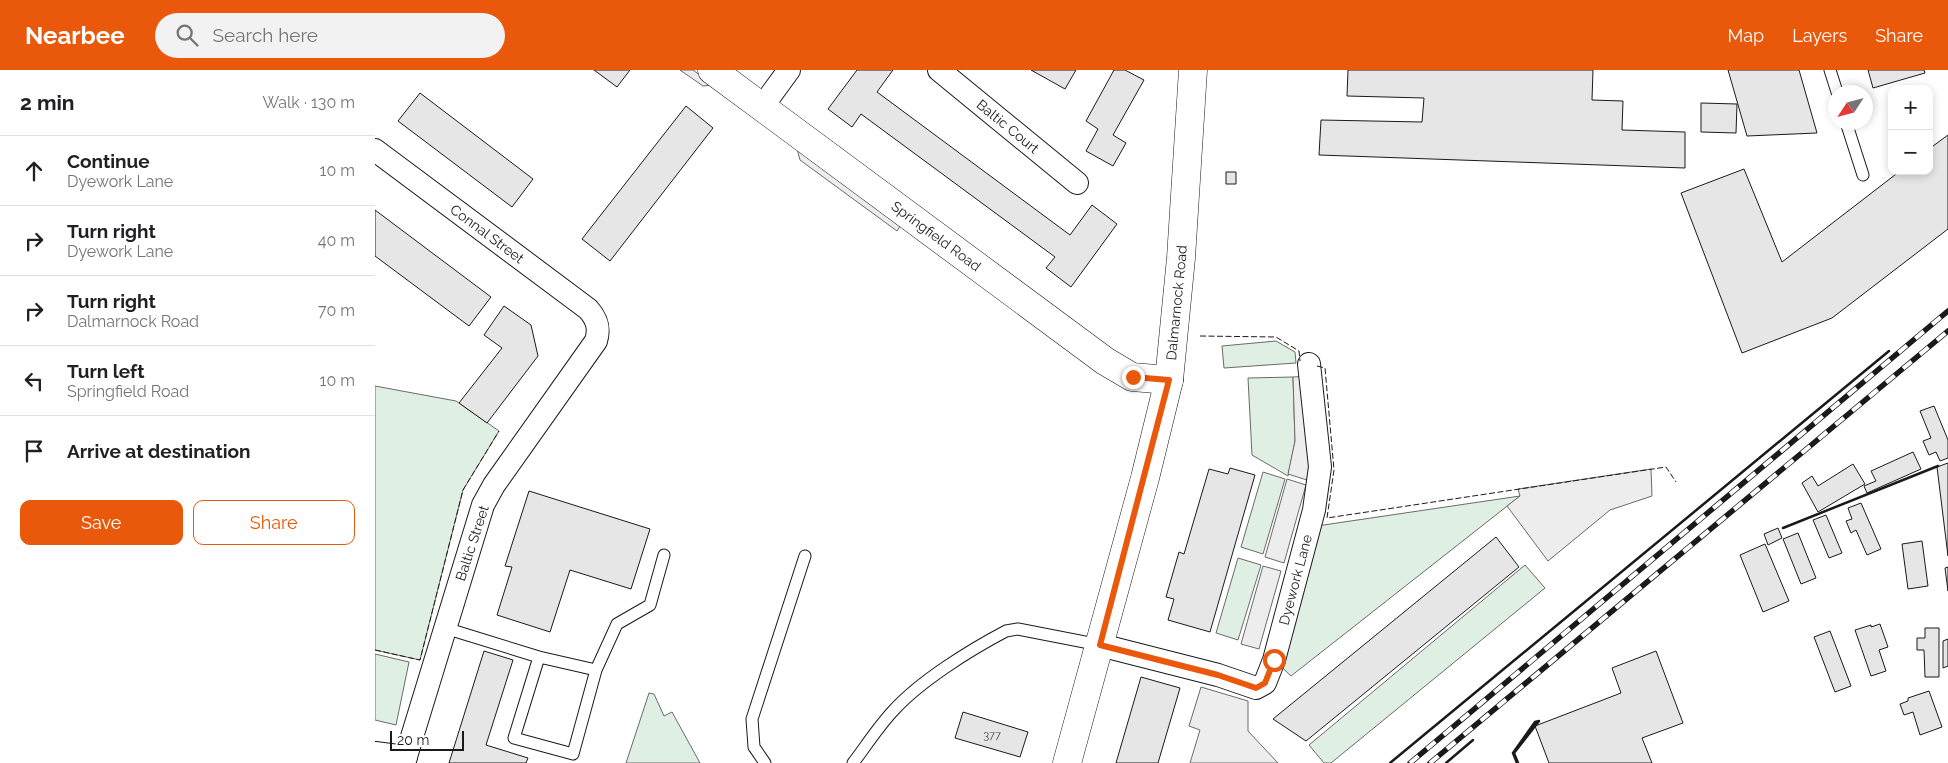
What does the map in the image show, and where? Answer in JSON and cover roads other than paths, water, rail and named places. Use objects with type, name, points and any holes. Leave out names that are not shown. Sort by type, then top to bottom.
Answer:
[{"type":"main road","name":"Springfield Road","points":[[711,70],[1105,361],[1133,377],[1169,380]]},
{"type":"main road","name":"Dalmarnock Road","points":[[1067,763],[1100,645],[1169,380],[1181,258],[1193,70]]},
{"type":"street","points":[[762,107],[789,70]]},
{"type":"street","name":"Baltic Court","points":[[939,70],[1077,183]]},
{"type":"street","name":"Connal Street","points":[[375,150],[588,309],[596,319]]},
{"type":"street","name":"Baltic Street","points":[[405,760],[487,495],[595,341],[598,334],[596,319]]},
{"type":"street","name":"Dyework Lane","points":[[1100,645],[1218,675],[1256,688],[1265,683],[1274,660],[1314,510],[1320,467],[1309,364]]},
{"type":"street","points":[[375,753],[405,760]]},
{"type":"lane","points":[[1830,70],[1835,85]]},
{"type":"lane","points":[[1849,130],[1863,175]]},
{"type":"lane","points":[[539,657],[514,738],[573,754],[597,670],[617,624],[650,605],[664,555]]},
{"type":"lane","points":[[765,763],[755,747],[752,719],[805,556]]},
{"type":"lane","points":[[445,628],[539,657],[597,670]]},
{"type":"lane","points":[[853,763],[892,711],[915,690],[1006,631],[1018,629],[1100,645]]},
{"type":"railway","points":[[1410,763],[1948,311]]},
{"type":"railway","points":[[1430,763],[1948,331]]}]
